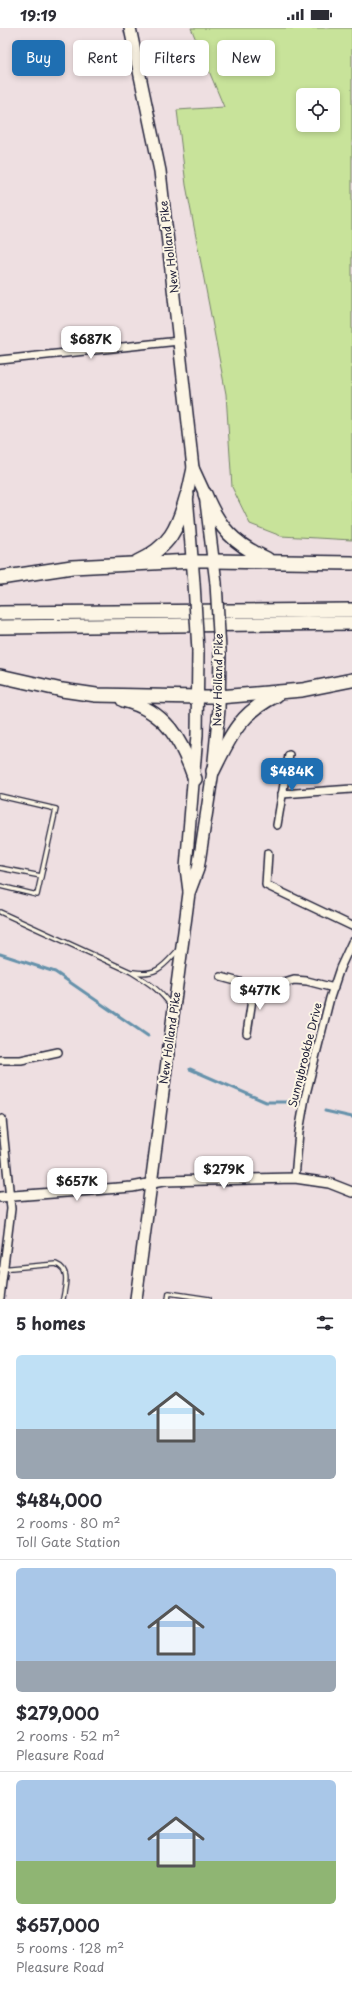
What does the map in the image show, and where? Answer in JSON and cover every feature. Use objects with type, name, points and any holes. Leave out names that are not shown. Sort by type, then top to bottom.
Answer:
[{"type":"highway","points":[[205,494],[215,517],[231,537],[249,550],[273,561]]},
{"type":"highway","points":[[132,564],[157,551],[172,536],[179,524],[187,496]]},
{"type":"highway","points":[[213,561],[352,563]]},
{"type":"highway","points":[[0,578],[72,567],[192,562]]},
{"type":"highway","points":[[0,613],[352,610]]},
{"type":"highway","points":[[0,627],[352,623]]},
{"type":"highway","points":[[0,676],[62,690],[113,697],[199,697]]},
{"type":"highway","points":[[219,697],[314,688],[352,680]]},
{"type":"highway","points":[[213,771],[230,735],[240,722],[256,707],[282,692]]},
{"type":"highway","points":[[113,697],[138,705],[163,721],[179,741],[194,779]]},
{"type":"main road","name":"New Holland Pike","points":[[130,28],[160,171],[193,468],[187,496],[194,583],[199,697],[194,779],[186,868],[189,893]]},
{"type":"main road","name":"New Holland Pike","points":[[136,1299],[189,893],[198,869],[213,771],[219,697],[220,650],[216,583],[205,494],[193,468]]},
{"type":"main road","points":[[192,562],[213,561]]},
{"type":"main road","points":[[199,697],[219,697]]},
{"type":"street","points":[[0,360],[179,341]]},
{"type":"street","points":[[276,825],[289,755]]},
{"type":"street","points":[[282,794],[352,789]]},
{"type":"street","points":[[268,853],[266,885],[352,926]]},
{"type":"street","name":"Sunnybrookbe Drive","points":[[295,1178],[298,1132],[305,1098],[334,988],[352,942]]},
{"type":"street","points":[[222,977],[254,986],[281,984],[294,980],[307,981],[334,988]]},
{"type":"street","points":[[247,1033],[254,986]]},
{"type":"street","points":[[0,1060],[22,1060],[58,1052]]},
{"type":"street","points":[[0,1298],[2,1269],[11,1209],[11,1196],[2,1119]]},
{"type":"street","points":[[0,1197],[132,1187],[164,1181],[295,1178],[329,1183],[352,1192]]},
{"type":"lane","points":[[0,796],[56,809],[37,895],[0,886]]},
{"type":"lane","points":[[0,868],[42,876]]},
{"type":"lane","points":[[0,912],[131,972],[151,983],[162,993],[174,1010]]},
{"type":"lane","points":[[131,972],[147,974],[156,972],[182,945]]},
{"type":"lane","points":[[2,1269],[56,1264],[64,1269],[66,1274],[63,1299]]},
{"type":"lane","points":[[168,1299],[168,1293],[209,1299]]},
{"type":"green space","points":[[191,28],[352,28],[352,540],[281,536],[250,524],[232,487],[226,394],[186,185],[177,110],[224,107],[209,71],[209,40],[196,40]]},
{"type":"waterway","points":[[0,954],[55,972],[148,1036]]},
{"type":"waterway","points":[[190,1069],[266,1102],[289,1102]]},
{"type":"waterway","points":[[325,1111],[352,1117]]}]
